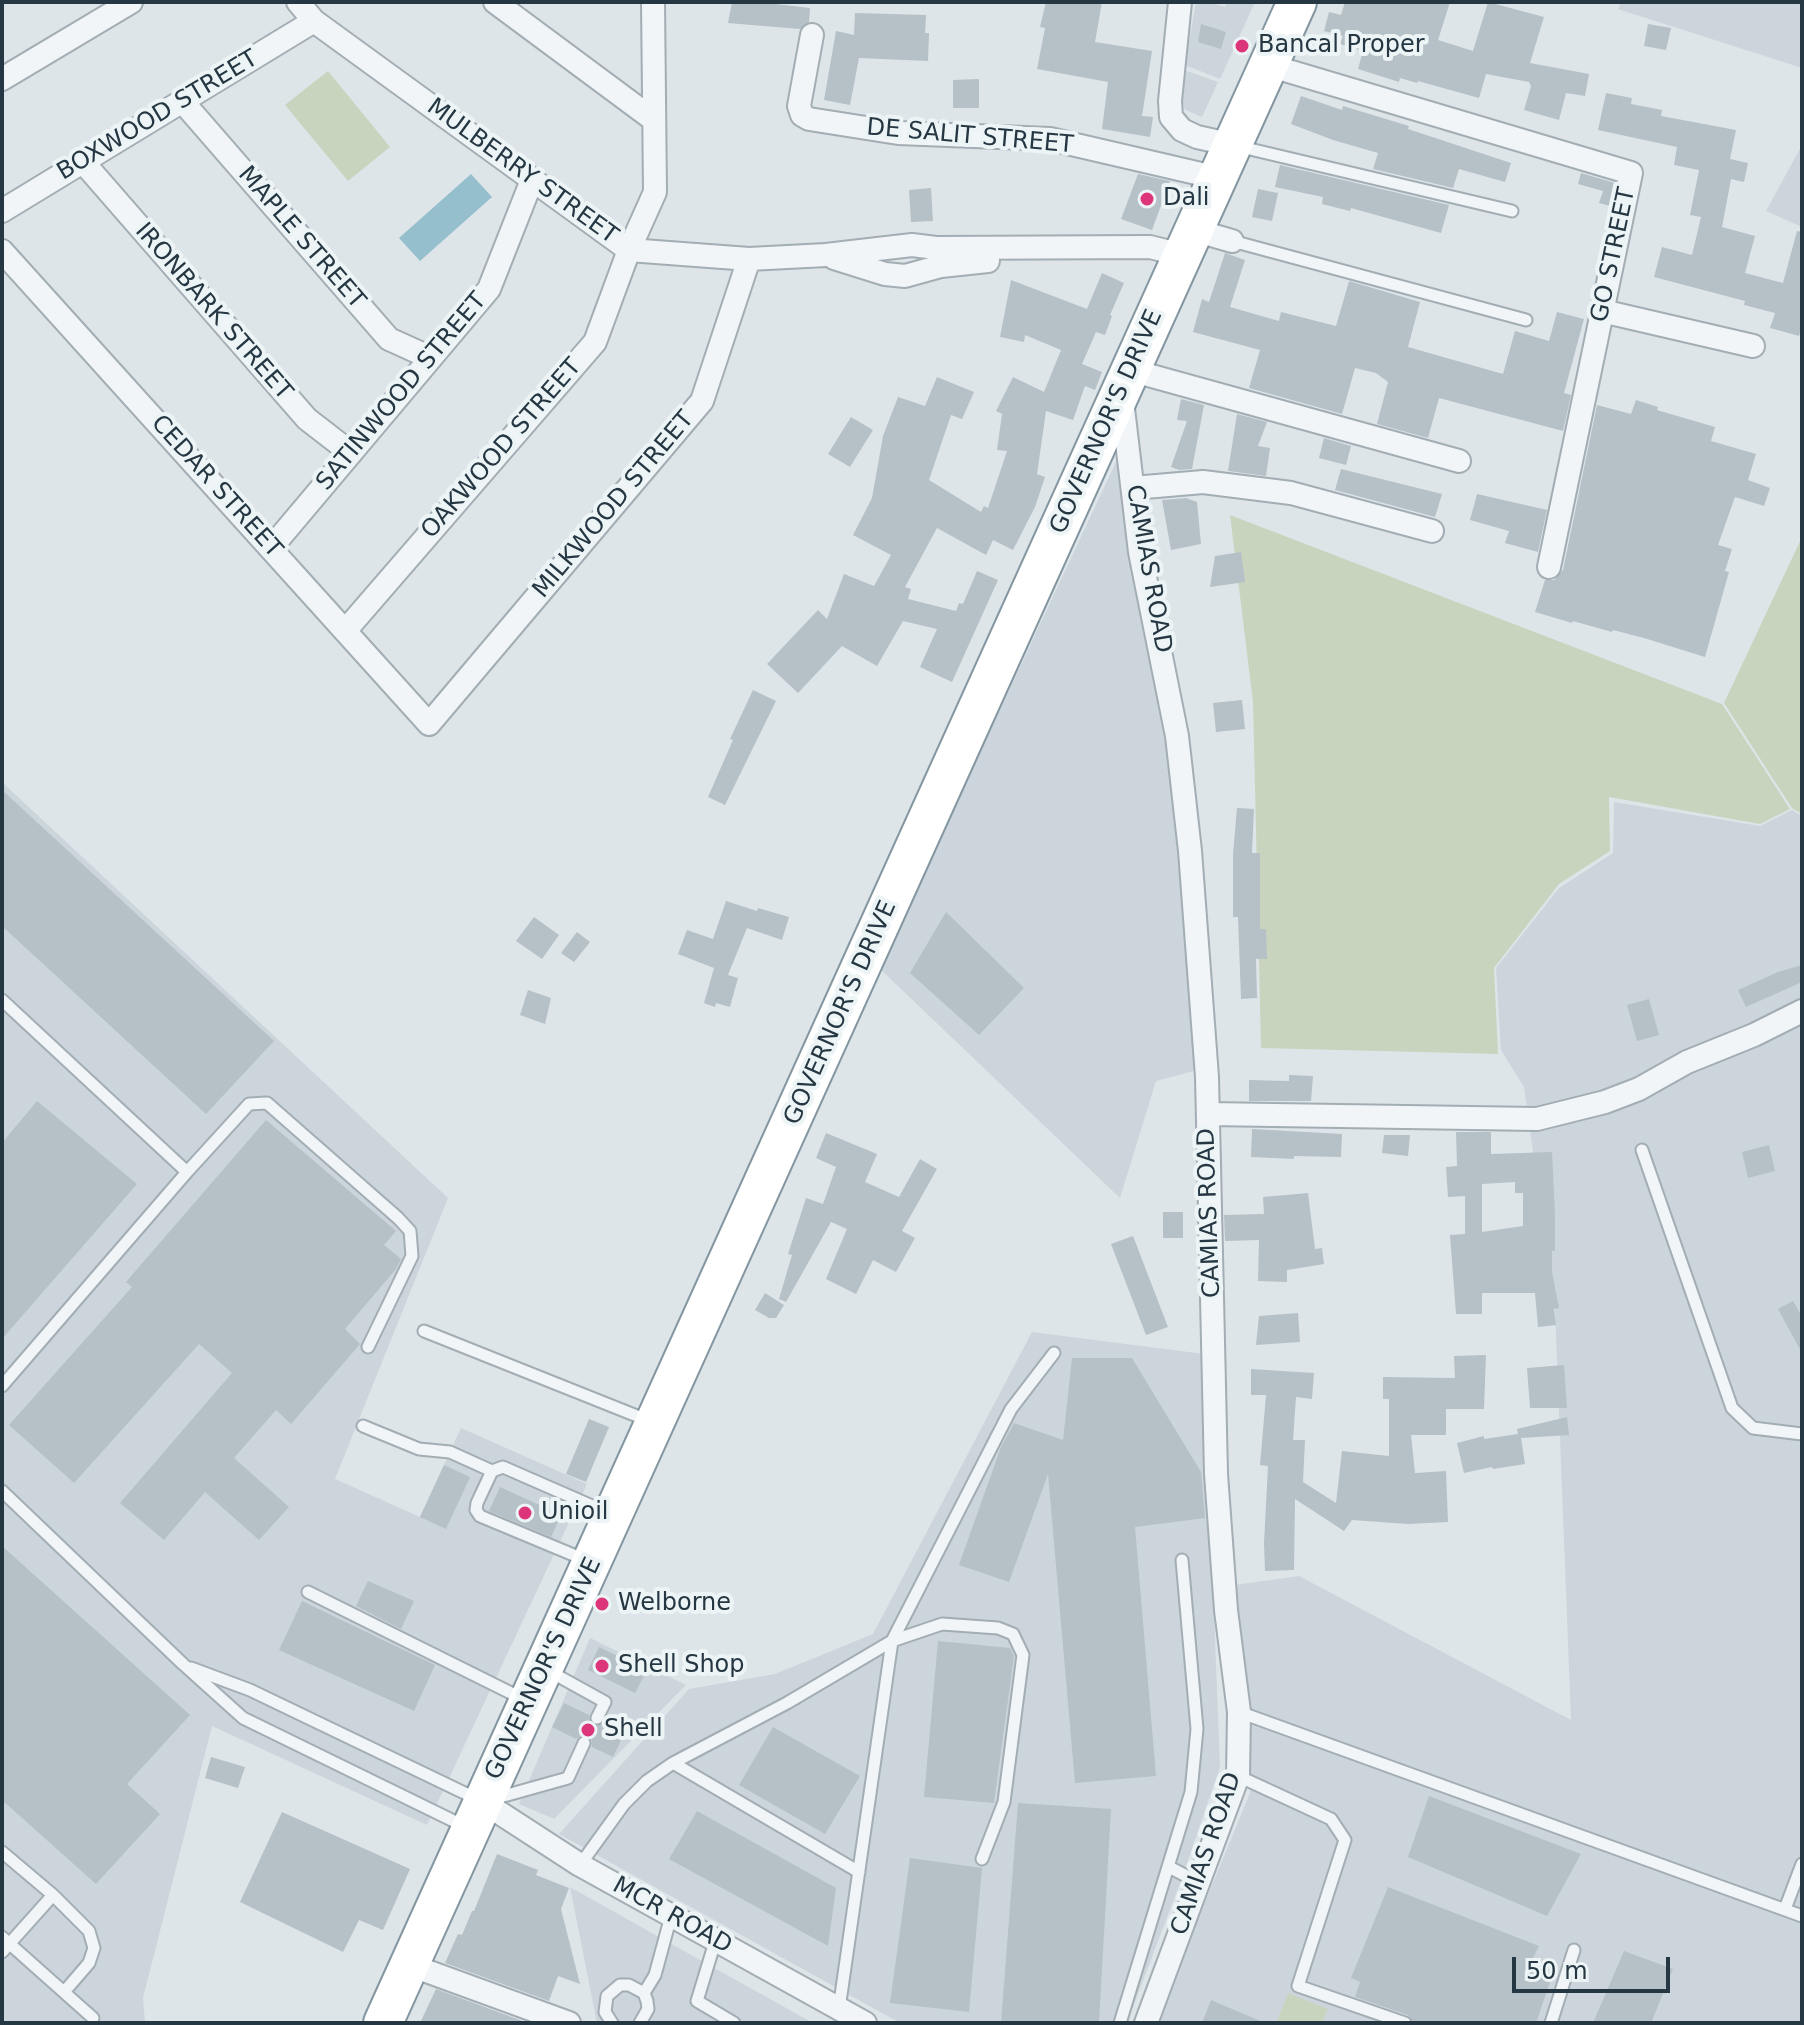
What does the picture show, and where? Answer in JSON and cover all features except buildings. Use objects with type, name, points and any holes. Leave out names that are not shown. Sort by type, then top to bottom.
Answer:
[{"type":"highway","name":"GOVERNOR'S DRIVE","points":[[383,2023],[1297,2]]},
{"type":"street","points":[[2,79],[131,2]]},
{"type":"street","name":"MULBERRY STREET","points":[[298,2],[314,21],[629,250],[749,259],[826,255],[912,245],[936,248],[1150,247],[1184,251]]},
{"type":"street","points":[[495,2],[654,120]]},
{"type":"street","name":"OAKWOOD STREET","points":[[345,631],[595,342],[629,250],[655,192],[653,2]]},
{"type":"street","points":[[1180,2],[1171,117],[1182,130],[1197,137],[1225,161]]},
{"type":"street","name":"BOXWOOD STREET","points":[[2,211],[314,21]]},
{"type":"street","name":"DE SALIT STREET","points":[[812,35],[799,106],[802,115],[809,119],[898,133],[1050,139],[1225,161]]},
{"type":"street","name":"GO STREET","points":[[1268,65],[1631,173],[1549,567]]},
{"type":"street","name":"MAPLE STREET","points":[[182,101],[389,339],[431,358]]},
{"type":"street","name":"IRONBARK STREET","points":[[83,162],[307,419],[351,453]]},
{"type":"street","name":"SATINWOOD STREET","points":[[271,548],[489,289],[532,180]]},
{"type":"street","points":[[1184,251],[1232,241]]},
{"type":"street","name":"CEDAR STREET","points":[[2,251],[429,724]]},
{"type":"street","name":"MULBERRY STREET","points":[[826,255],[885,274],[905,276],[941,266],[1013,260],[1143,262],[1184,251]]},
{"type":"street","name":"MILKWOOD STREET","points":[[429,724],[702,401],[749,259]]},
{"type":"street","points":[[1602,311],[1753,346]]},
{"type":"street","points":[[1125,381],[1459,461]]},
{"type":"street","name":"CAMIAS ROAD","points":[[1125,381],[1140,552],[1161,647],[1181,765],[1190,851],[1208,1114],[1216,1474],[1226,1610],[1239,1712],[1238,1776],[1146,2023]]},
{"type":"street","points":[[1133,488],[1203,482],[1276,491],[1432,531]]},
{"type":"street","points":[[1208,1114],[1537,1119],[1605,1102],[1639,1089],[1687,1062],[1754,1035],[1802,1011]]},
{"type":"street","name":"MCR ROAD","points":[[477,1816],[580,1865],[865,2023]]},
{"type":"street","points":[[410,1965],[569,2023]]},
{"type":"lane","points":[[1225,161],[1512,211]]},
{"type":"lane","points":[[1232,241],[1526,320]]},
{"type":"lane","points":[[2,1000],[187,1172]]},
{"type":"lane","points":[[2,1386],[249,1104],[267,1103],[410,1231],[412,1256],[368,1347]]},
{"type":"lane","points":[[1642,1150],[1732,1408],[1753,1428],[1802,1434]]},
{"type":"lane","points":[[424,1331],[655,1423]]},
{"type":"lane","points":[[839,2009],[892,1641],[1011,1409],[1054,1353]]},
{"type":"lane","points":[[363,1426],[419,1449],[450,1452],[492,1471],[503,1467],[614,1516]]},
{"type":"lane","points":[[492,1471],[477,1503],[476,1510],[480,1516],[593,1563]]},
{"type":"lane","points":[[2,1491],[243,1718],[391,1790],[477,1816],[568,1778],[584,1743]]},
{"type":"lane","points":[[1120,2023],[1191,1792],[1197,1729],[1182,1560]]},
{"type":"lane","points":[[308,1592],[537,1686],[605,1702],[597,1718]]},
{"type":"lane","points":[[580,1865],[624,1804],[647,1781],[673,1763],[787,1703],[892,1641],[942,1624],[998,1628],[1013,1634],[1023,1655],[1004,1802],[982,1859]]},
{"type":"lane","points":[[183,1664],[250,1690],[401,1762],[477,1816]]},
{"type":"lane","points":[[1239,1712],[1802,1916]]},
{"type":"lane","points":[[673,1763],[859,1872]]},
{"type":"lane","points":[[1238,1776],[1331,1819],[1345,1840],[1298,1986],[1405,2023]]},
{"type":"lane","points":[[2,1852],[53,1895],[89,1931],[94,1948],[89,1963],[64,1992]]},
{"type":"lane","points":[[1785,1909],[1802,1864]]},
{"type":"lane","points":[[1169,1867],[1200,1883]]},
{"type":"lane","points":[[53,1895],[4,1944],[93,2018]]},
{"type":"lane","points":[[640,2023],[648,2009],[644,1993],[655,1975],[671,1916]]},
{"type":"lane","points":[[715,1942],[697,2001],[734,2023]]},
{"type":"lane","points":[[1551,2023],[1574,1950]]},
{"type":"lane","points":[[612,2023],[604,2004],[613,1989],[629,1985],[644,1993]]},
{"type":"shaded area","points":[[1196,2],[1225,7],[1226,2],[1255,2],[1220,79],[1185,65]]},
{"type":"shaded area","points":[[1621,2],[1802,2],[1802,68],[1618,9]]},
{"type":"shaded area","points":[[1184,70],[1218,82],[1202,117],[1186,110],[1180,101]]},
{"type":"shaded area","points":[[1802,145],[1802,227],[1766,211]]},
{"type":"shaded area","points":[[1116,462],[1172,732],[1197,1070],[1156,1081],[1120,1198],[879,968]]},
{"type":"shaded area","points":[[2,782],[448,1198],[335,1479],[420,1517],[461,1428],[587,1484],[427,1825],[212,1726],[143,1998],[145,2023],[2,2023]]},
{"type":"shaded area","points":[[1614,802],[1760,826],[1792,810],[1802,816],[1802,2023],[1155,2023],[1250,1793],[1247,1688],[1235,1585],[1299,1576],[1571,1720],[1555,1309],[1524,1087],[1501,1050],[1496,968],[1559,888],[1613,853]]},
{"type":"shaded area","points":[[1032,1332],[1204,1354],[1220,1767],[1127,2023],[900,2023],[559,1834],[689,1689],[775,1674],[873,1634]]},
{"type":"shaded area","points":[[590,1638],[686,1685],[554,1819],[519,1804]]},
{"type":"shaded area","points":[[570,1887],[666,1941],[813,2023],[597,2023]]},
{"type":"green space","points":[[328,71],[390,147],[348,181],[285,105]]},
{"type":"green space","points":[[1230,515],[1722,704],[1790,809],[1760,824],[1609,797],[1610,851],[1559,884],[1494,968],[1498,1054],[1261,1048],[1253,702]]},
{"type":"green space","points":[[1802,537],[1802,814],[1792,808],[1724,703]]},
{"type":"green space","points":[[1288,1993],[1328,2009],[1322,2023],[1276,2023]]},
{"type":"water","points":[[471,174],[492,197],[420,261],[399,238]]},
{"type":"place","name":"Bancal Proper","points":[[1242,46]]},
{"type":"place","name":"Dali","points":[[1147,199]]},
{"type":"place","name":"Unioil","points":[[525,1513]]},
{"type":"place","name":"Welborne","points":[[602,1604]]},
{"type":"place","name":"Shell Shop","points":[[602,1666]]},
{"type":"place","name":"Shell","points":[[588,1730]]}]
